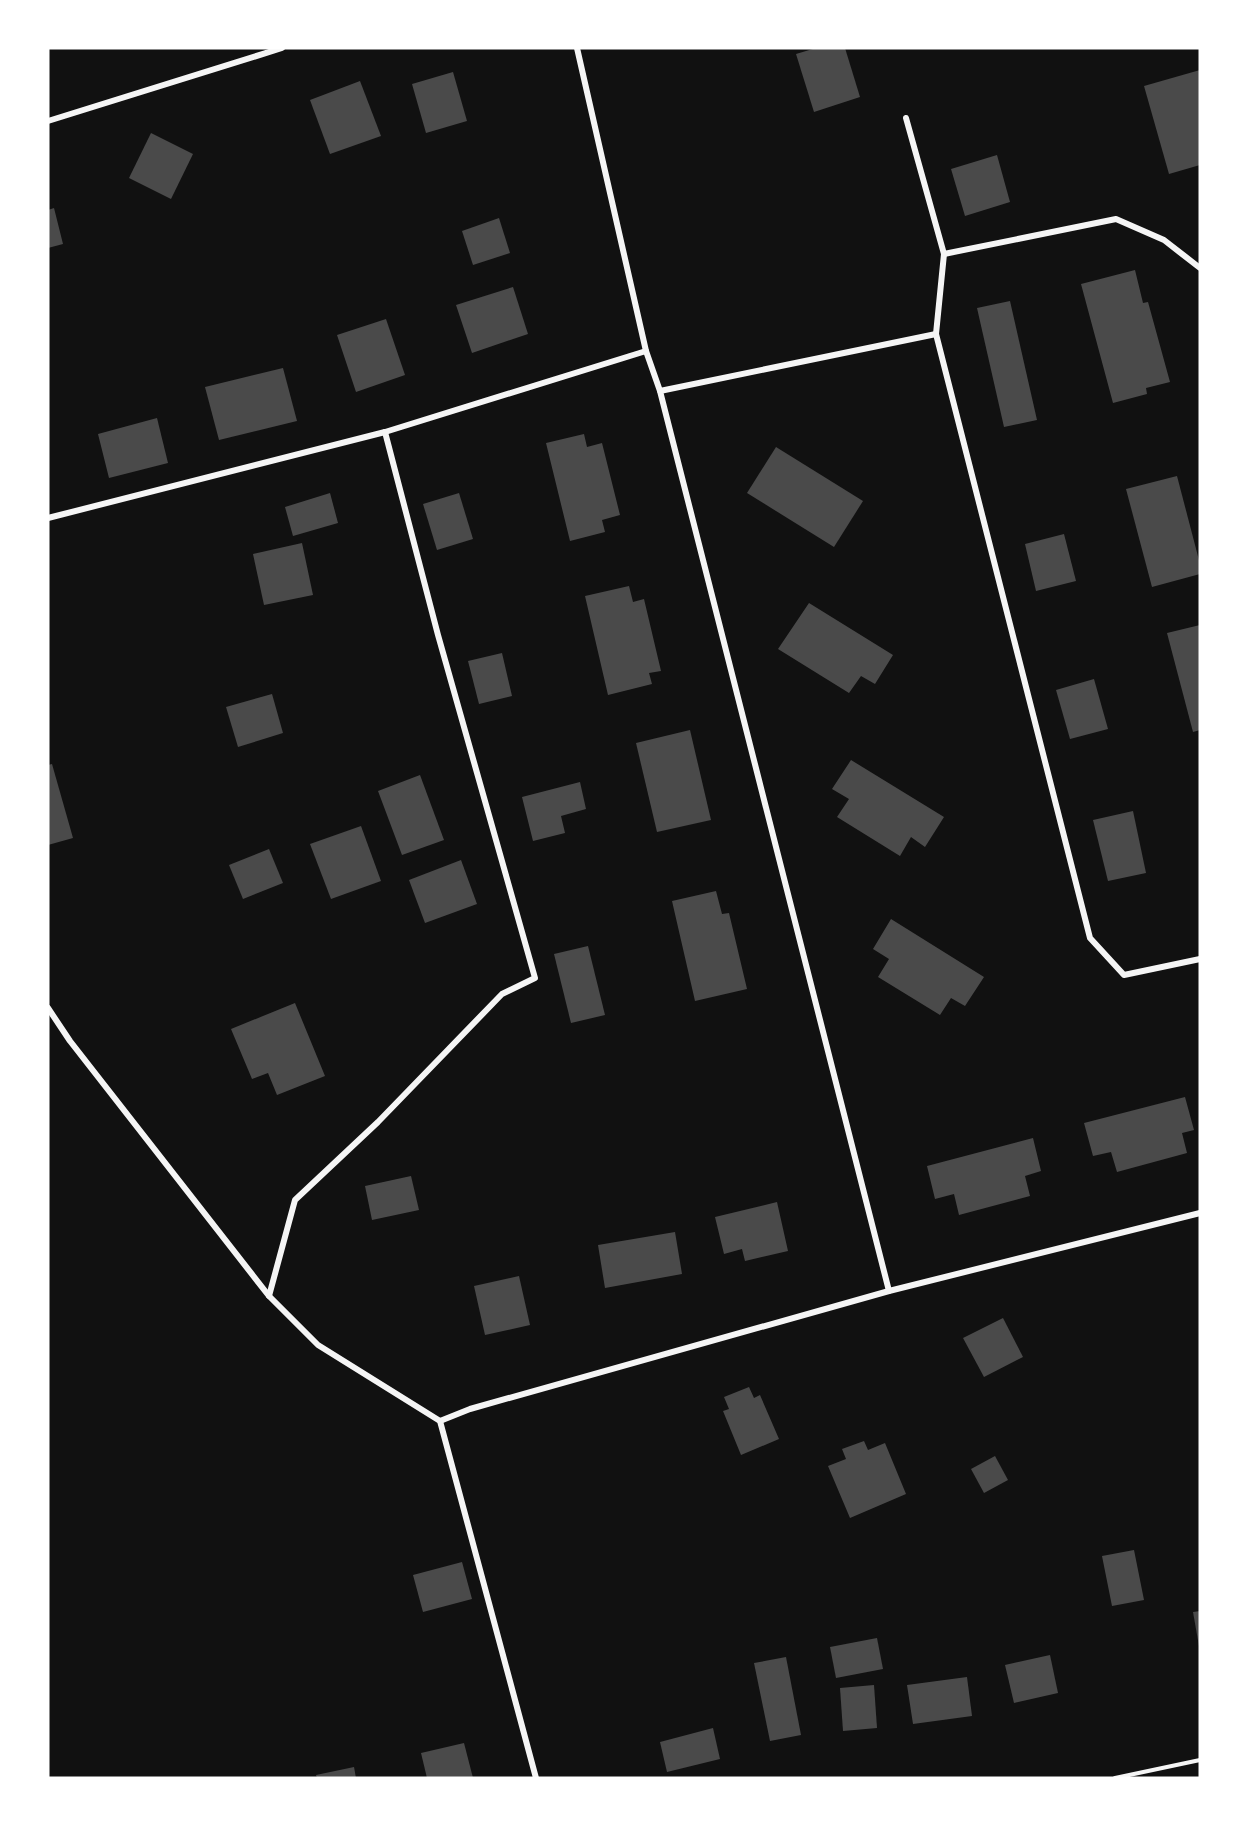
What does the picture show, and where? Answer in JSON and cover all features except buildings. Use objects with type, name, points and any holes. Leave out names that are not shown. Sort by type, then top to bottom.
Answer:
[{"type":"street","points":[[48,121],[282,48]]},
{"type":"street","points":[[577,48],[646,351],[660,391],[889,1291]]},
{"type":"street","points":[[906,118],[944,254],[936,334],[1090,938],[1124,975],[1200,959]]},
{"type":"street","points":[[944,254],[1116,219],[1164,240],[1200,268]]},
{"type":"street","points":[[660,391],[936,334]]},
{"type":"street","points":[[48,518],[385,432],[646,351]]},
{"type":"street","points":[[269,1296],[295,1200],[378,1122],[502,994],[535,978],[438,635],[385,432]]},
{"type":"street","points":[[48,1008],[70,1041],[269,1296],[318,1345],[440,1421],[536,1778]]},
{"type":"street","points":[[440,1421],[470,1409],[889,1291],[1200,1213]]},
{"type":"path","points":[[1115,1778],[1200,1760]]}]
